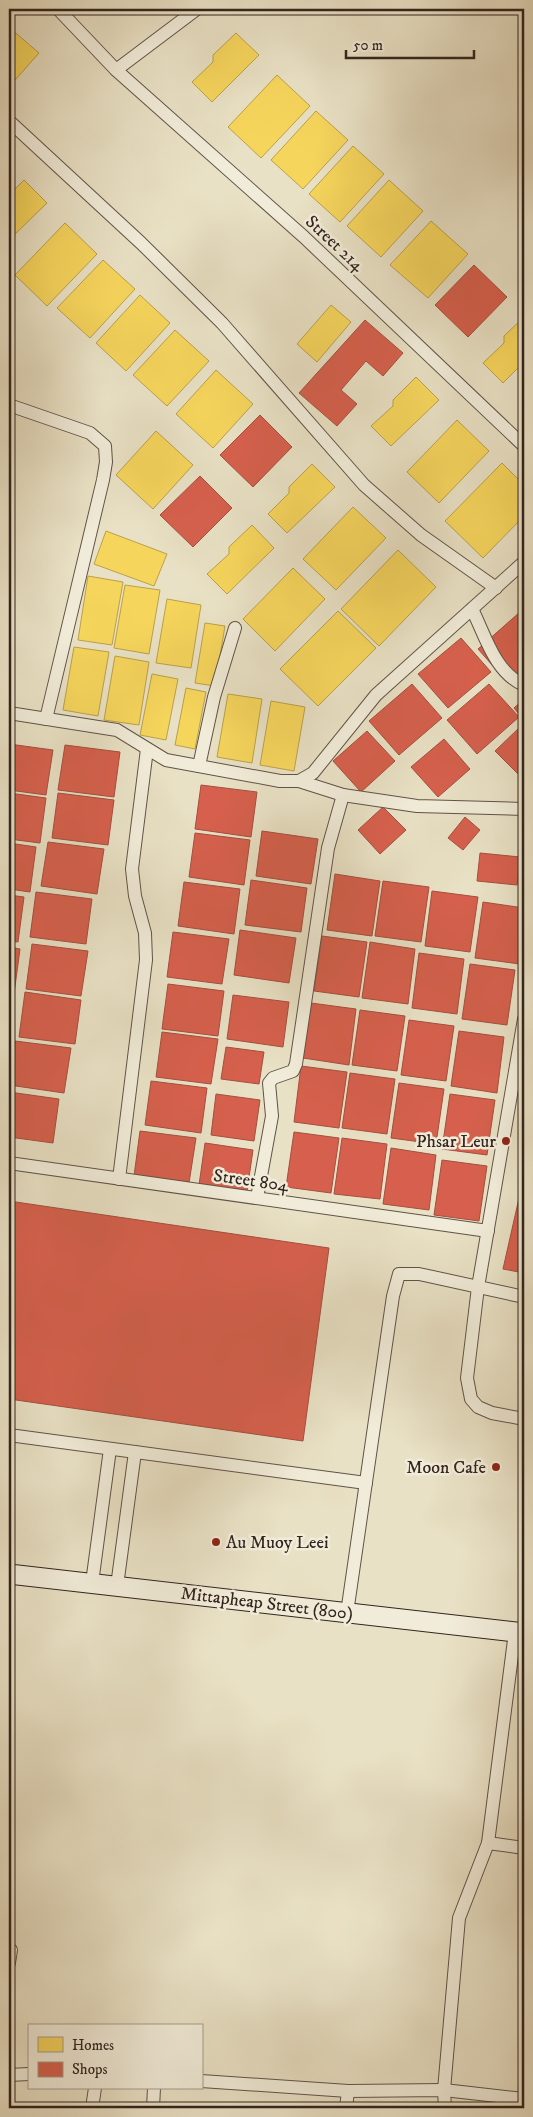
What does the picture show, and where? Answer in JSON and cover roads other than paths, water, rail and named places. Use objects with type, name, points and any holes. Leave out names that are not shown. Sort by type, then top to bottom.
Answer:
[{"type":"main road","name":"Mittapheap Street (800)","points":[[9,1574],[520,1633]]},
{"type":"street","name":"Street 214","points":[[58,9],[116,70],[304,237],[524,446]]},
{"type":"street","points":[[116,70],[197,9]]},
{"type":"street","points":[[12,129],[141,243],[222,323],[364,484],[421,535],[496,588]]},
{"type":"street","points":[[9,405],[90,434],[105,446],[106,462],[103,480],[46,719]]},
{"type":"street","points":[[299,781],[313,773],[376,695],[524,562]]},
{"type":"street","points":[[472,609],[500,666],[514,681],[524,685]]},
{"type":"street","points":[[199,766],[214,697],[235,628]]},
{"type":"street","points":[[9,713],[116,730],[166,760],[280,781],[299,781],[319,789],[417,806],[522,809],[524,822]]},
{"type":"street","points":[[119,1179],[146,960],[145,933],[135,896],[132,869],[147,748]]},
{"type":"street","points":[[258,1198],[272,1116],[269,1083],[273,1078],[292,1072],[296,1064],[328,848],[343,794]]},
{"type":"street","points":[[524,1019],[478,1287],[467,1378],[471,1399],[478,1407],[492,1413],[524,1419]]},
{"type":"street","name":"Street 804","points":[[9,1163],[488,1231]]},
{"type":"street","points":[[347,1613],[394,1296],[399,1274],[419,1274],[524,1297]]},
{"type":"street","points":[[9,1435],[366,1483]]},
{"type":"street","points":[[92,1583],[110,1449]]},
{"type":"street","points":[[117,1586],[134,1452]]},
{"type":"street","points":[[445,2108],[444,2090],[459,1918],[488,1843],[520,1633]]},
{"type":"street","points":[[488,1843],[524,1848]]},
{"type":"street","points":[[9,2075],[28,2074]]},
{"type":"street","points":[[202,2081],[348,2091],[444,2090],[521,2102]]},
{"type":"street","points":[[92,2108],[95,2090]]},
{"type":"street","points":[[153,2108],[154,2090]]},
{"type":"street","points":[[346,2108],[348,2091]]},
{"type":"place","name":"Phsar Leur","points":[[506,1141]]},
{"type":"place","name":"Moon Cafe","points":[[496,1467]]},
{"type":"place","name":"Au Muoy Leei","points":[[216,1542]]}]
